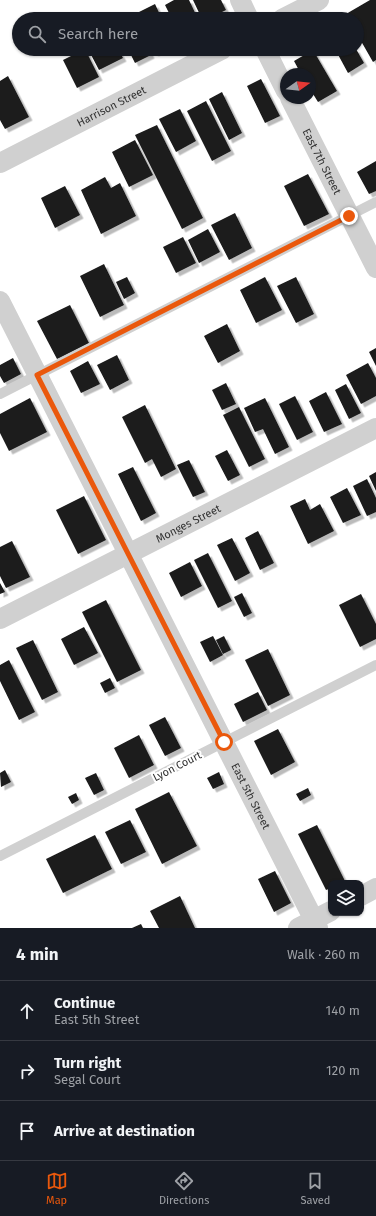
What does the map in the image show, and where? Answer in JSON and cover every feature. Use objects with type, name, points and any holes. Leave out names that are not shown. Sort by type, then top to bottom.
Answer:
[{"type":"street","points":[[240,0],[246,12]]},
{"type":"street","points":[[296,12],[319,0]]},
{"type":"street","name":"Harrison Street","points":[[0,163],[209,56]]},
{"type":"street","points":[[268,56],[280,79]]},
{"type":"street","name":"East 7th Street","points":[[293,104],[376,268]]},
{"type":"street","name":"East 5th Street","points":[[0,301],[315,922]]},
{"type":"street","name":"Monges Street","points":[[0,619],[376,428]]},
{"type":"street","points":[[364,894],[376,888]]},
{"type":"lane","points":[[0,394],[376,202]]},
{"type":"lane","name":"Lyon Court","points":[[0,856],[376,665]]},
{"type":"building","points":[[174,0],[189,0],[195,12],[168,12],[165,5]]},
{"type":"building","points":[[193,0],[221,0],[226,10],[222,12],[199,12]]},
{"type":"building","points":[[370,0],[376,0],[376,60],[373,62],[364,46],[364,12],[349,12]]},
{"type":"building","points":[[155,4],[159,12],[139,12]]},
{"type":"building","points":[[71,56],[88,56],[99,77],[77,88],[63,60]]},
{"type":"building","points":[[92,56],[122,56],[123,58],[99,70]]},
{"type":"building","points":[[132,56],[149,56],[135,63]]},
{"type":"building","points":[[303,56],[317,56],[337,91],[318,102],[316,99],[316,68],[298,68],[294,61]]},
{"type":"building","points":[[339,56],[360,56],[364,63],[348,73]]},
{"type":"building","points":[[8,76],[29,117],[5,129],[0,120],[0,81]]},
{"type":"building","points":[[261,79],[280,116],[265,123],[247,86]]},
{"type":"building","points":[[222,92],[242,133],[229,140],[209,99]]},
{"type":"building","points":[[206,101],[231,151],[212,161],[187,111]]},
{"type":"building","points":[[180,109],[196,141],[176,152],[159,119]]},
{"type":"building","points":[[157,125],[203,218],[182,229],[135,135]]},
{"type":"building","points":[[135,140],[153,175],[129,187],[112,152]]},
{"type":"building","points":[[376,161],[376,191],[369,194],[357,172]]},
{"type":"building","points":[[308,174],[329,214],[304,226],[284,186]]},
{"type":"building","points":[[105,177],[111,188],[120,183],[136,216],[101,234],[81,190]]},
{"type":"building","points":[[65,186],[80,215],[55,228],[41,198]]},
{"type":"building","points":[[235,213],[252,248],[229,260],[211,225]]},
{"type":"building","points":[[208,229],[220,252],[199,263],[188,240]]},
{"type":"building","points":[[183,237],[196,263],[176,273],[163,247]]},
{"type":"building","points":[[104,264],[124,305],[100,317],[80,276]]},
{"type":"building","points":[[127,277],[135,293],[124,299],[116,282]]},
{"type":"building","points":[[265,277],[282,310],[256,323],[240,290]]},
{"type":"building","points":[[296,277],[314,314],[296,323],[277,286]]},
{"type":"building","points":[[70,305],[89,343],[57,359],[37,321]]},
{"type":"building","points":[[227,324],[240,351],[218,363],[204,336]]},
{"type":"building","points":[[376,348],[376,366],[369,352]]},
{"type":"building","points":[[117,355],[129,380],[110,390],[97,365]]},
{"type":"building","points":[[13,358],[21,374],[4,383],[0,376],[0,365]]},
{"type":"building","points":[[88,361],[100,384],[81,393],[70,371]]},
{"type":"building","points":[[368,363],[376,378],[376,396],[361,404],[346,375]]},
{"type":"building","points":[[226,383],[236,404],[222,410],[212,390]]},
{"type":"building","points":[[346,384],[361,413],[349,419],[335,390]]},
{"type":"building","points":[[326,392],[342,424],[324,432],[309,401]]},
{"type":"building","points":[[295,396],[313,432],[297,440],[279,404]]},
{"type":"building","points":[[30,398],[47,432],[9,451],[0,433],[0,414]]},
{"type":"building","points":[[265,398],[289,447],[275,454],[263,429],[255,432],[244,408]]},
{"type":"building","points":[[145,405],[176,469],[161,477],[152,459],[145,463],[122,417]]},
{"type":"building","points":[[239,407],[265,459],[249,467],[223,415]]},
{"type":"building","points":[[227,450],[240,475],[228,481],[215,456]]},
{"type":"building","points":[[189,460],[205,492],[193,497],[177,465]]},
{"type":"building","points":[[133,467],[156,513],[141,521],[118,474]]},
{"type":"building","points":[[376,472],[376,491],[369,476]]},
{"type":"building","points":[[367,479],[376,498],[376,512],[367,516],[353,486]]},
{"type":"building","points":[[347,488],[361,515],[343,523],[330,497]]},
{"type":"building","points":[[84,496],[106,540],[78,554],[56,510]]},
{"type":"building","points":[[305,499],[310,510],[320,504],[334,531],[308,544],[290,506]]},
{"type":"building","points":[[258,531],[274,563],[260,570],[245,538]]},
{"type":"building","points":[[232,538],[250,573],[235,581],[217,545]]},
{"type":"building","points":[[12,541],[30,577],[6,588],[0,576],[0,547]]},
{"type":"building","points":[[208,553],[232,601],[218,608],[194,560]]},
{"type":"building","points":[[190,562],[202,586],[181,597],[169,573]]},
{"type":"building","points":[[0,583],[5,592],[0,594]]},
{"type":"building","points":[[242,593],[252,613],[244,617],[234,597]]},
{"type":"building","points":[[361,594],[376,624],[376,639],[360,647],[339,605]]},
{"type":"building","points":[[106,600],[141,670],[117,682],[82,612]]},
{"type":"building","points":[[84,627],[98,653],[74,665],[61,639]]},
{"type":"building","points":[[213,636],[223,655],[210,662],[200,642]]},
{"type":"building","points":[[224,636],[231,650],[223,654],[216,640]]},
{"type":"building","points":[[33,640],[58,692],[42,700],[16,648]]},
{"type":"building","points":[[268,649],[290,695],[268,706],[245,660]]},
{"type":"building","points":[[9,660],[35,712],[19,720],[0,681],[0,665]]},
{"type":"building","points":[[110,678],[115,688],[105,693],[100,683]]},
{"type":"building","points":[[258,692],[267,710],[243,722],[234,704]]},
{"type":"building","points":[[165,717],[181,748],[165,756],[149,725]]},
{"type":"building","points":[[278,729],[295,762],[271,775],[254,741]]},
{"type":"building","points":[[139,735],[154,765],[129,778],[114,748]]},
{"type":"building","points":[[5,770],[11,782],[1,787],[0,773]]},
{"type":"building","points":[[219,772],[224,784],[213,789],[207,778]]},
{"type":"building","points":[[96,773],[104,790],[94,795],[85,778]]},
{"type":"building","points":[[308,788],[311,795],[300,801],[296,794]]},
{"type":"building","points":[[169,792],[197,846],[162,864],[135,809]]},
{"type":"building","points":[[76,793],[79,800],[72,804],[68,797]]},
{"type":"building","points":[[130,820],[146,852],[121,864],[105,832]]},
{"type":"building","points":[[317,825],[344,880],[328,880],[328,889],[326,890],[298,834]]},
{"type":"building","points":[[95,835],[112,869],[63,893],[46,859]]},
{"type":"building","points":[[275,871],[291,903],[274,912],[258,879]]},
{"type":"building","points":[[180,896],[195,928],[159,928],[150,911]]},
{"type":"building","points":[[141,924],[143,928],[132,928]]},
{"type":"route","points":[[224,742],[37,375],[349,216]]}]
